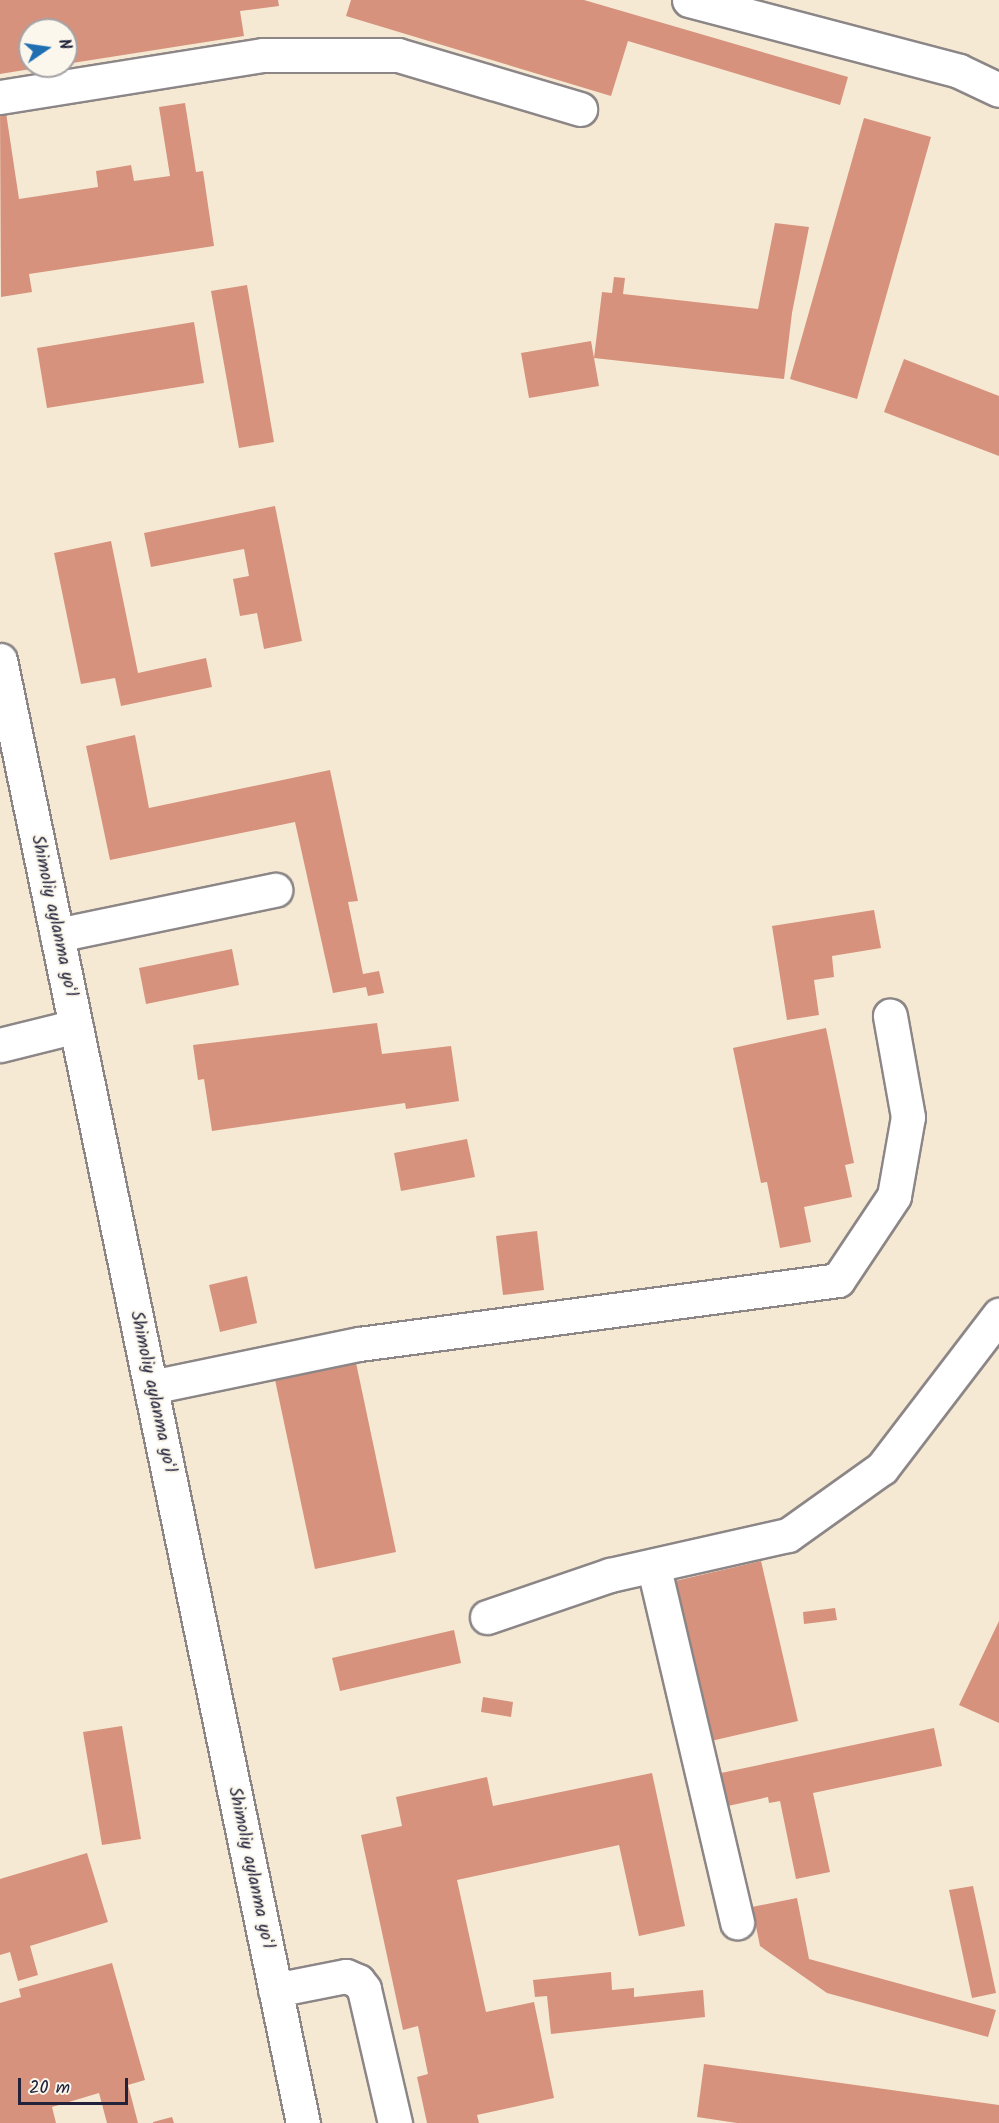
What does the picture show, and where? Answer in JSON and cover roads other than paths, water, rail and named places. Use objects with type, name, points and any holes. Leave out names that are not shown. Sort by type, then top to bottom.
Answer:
[{"type":"main road","points":[[689,0],[959,71],[999,90]]},
{"type":"main road","points":[[0,97],[263,55],[398,55],[580,109]]},
{"type":"main road","name":"Shimoliy aylanma yoʻl","points":[[0,660],[303,2123]]},
{"type":"main road","points":[[57,935],[275,890]]},
{"type":"main road","points":[[151,1387],[359,1344],[838,1280],[894,1196],[908,1118],[890,1016]]},
{"type":"main road","points":[[0,1045],[76,1026]]},
{"type":"main road","points":[[487,1617],[610,1575],[654,1568],[788,1535],[882,1468],[999,1315]]},
{"type":"main road","points":[[654,1568],[737,1922]]},
{"type":"main road","points":[[275,1990],[346,1976],[357,1981],[364,1989],[395,2123]]}]
